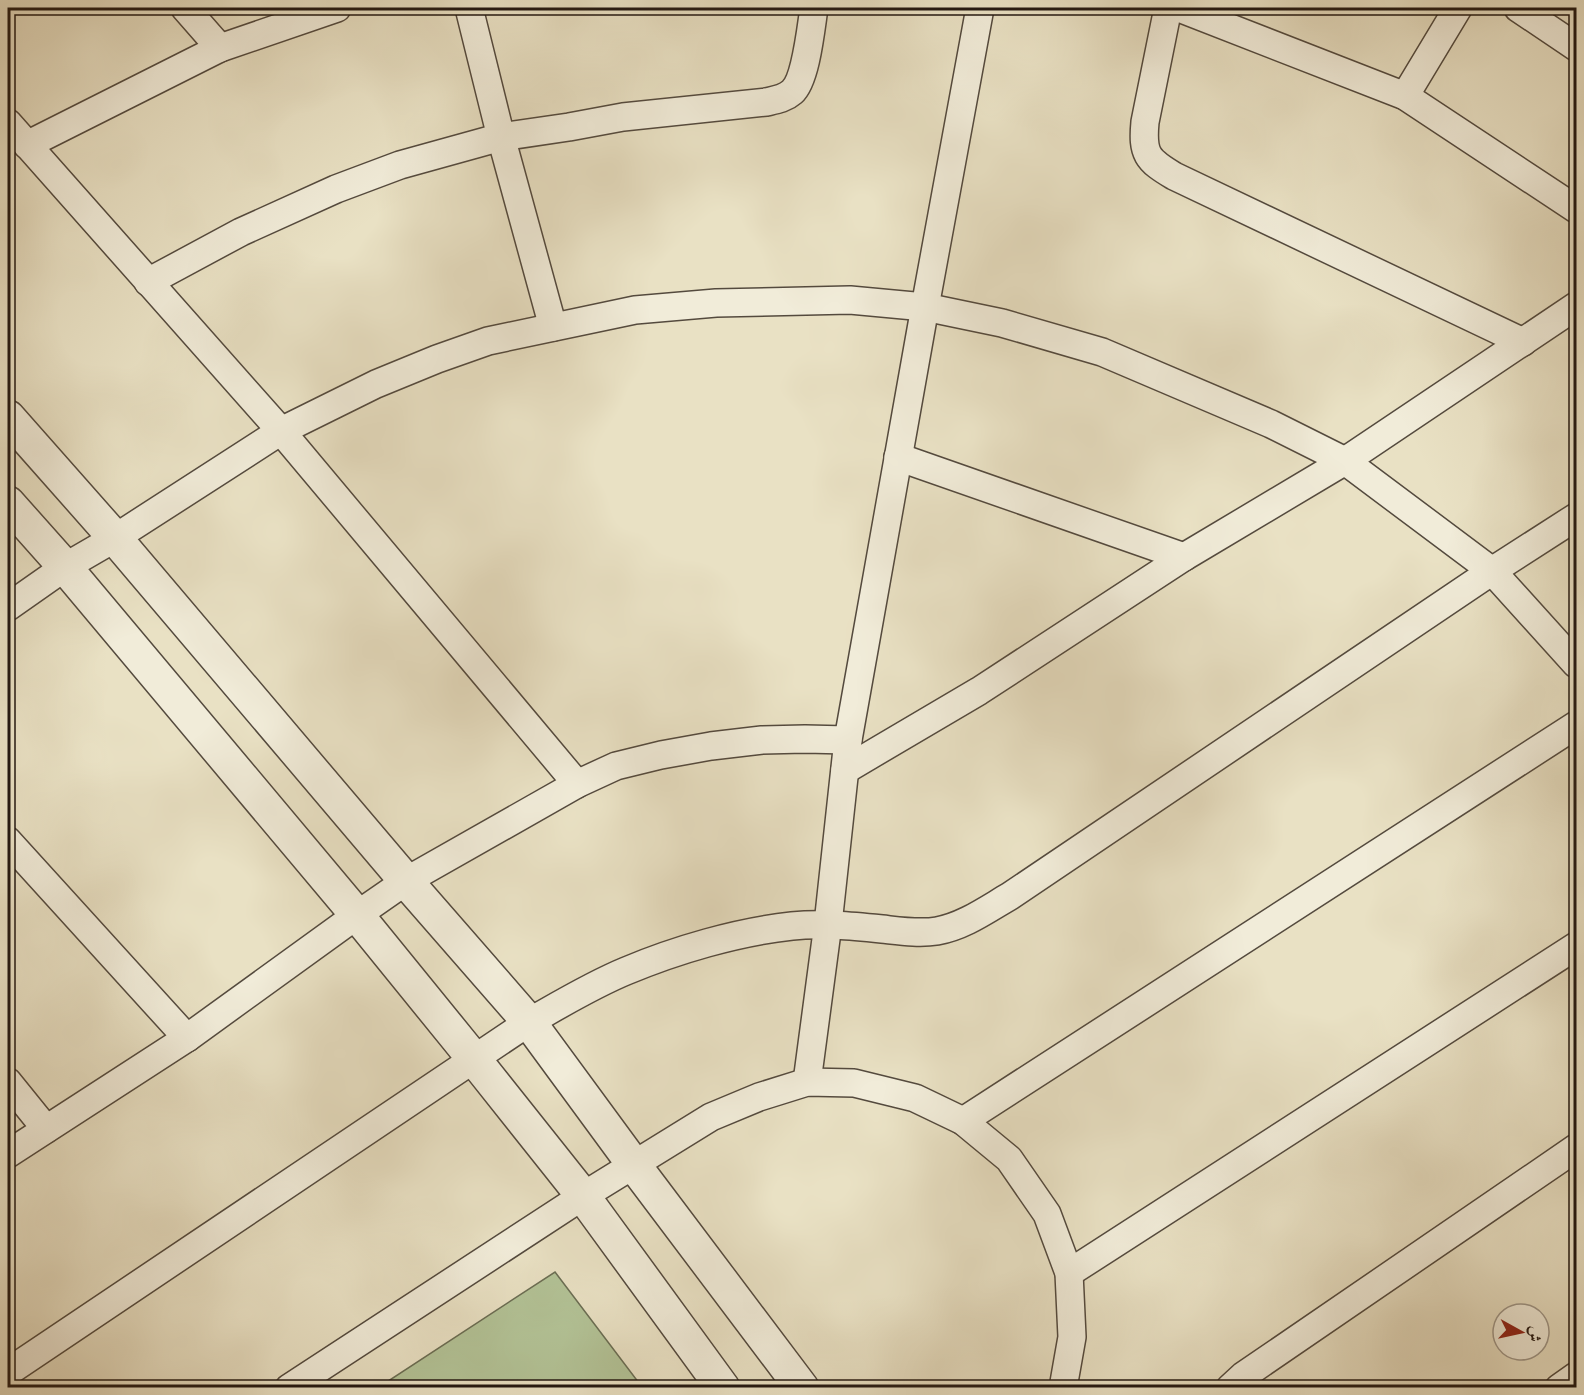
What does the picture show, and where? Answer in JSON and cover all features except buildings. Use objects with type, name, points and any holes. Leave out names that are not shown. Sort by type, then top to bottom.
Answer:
[{"type":"street","points":[[185,8],[220,48]]},
{"type":"street","points":[[27,145],[220,48],[309,12],[337,8]]},
{"type":"street","points":[[469,8],[501,137],[553,327]]},
{"type":"street","points":[[148,282],[241,232],[336,189],[400,165],[501,137],[623,117],[766,102],[785,97],[794,91],[800,79],[806,58],[814,8]]},
{"type":"street","points":[[807,1082],[828,924],[848,740],[980,8]]},
{"type":"street","points":[[1168,8],[1145,122],[1145,151],[1152,160],[1174,176],[1523,342]]},
{"type":"street","points":[[1179,8],[1405,96],[1576,209]]},
{"type":"street","points":[[1405,96],[1458,8]]},
{"type":"street","points":[[1518,8],[1576,47]]},
{"type":"street","points":[[8,123],[281,431],[577,784]]},
{"type":"street","points":[[8,607],[65,567],[115,538],[281,431],[376,384],[437,359],[488,341],[635,310],[716,303],[850,300],[925,307],[1002,323],[1102,352],[1261,420],[1345,461],[1492,571],[1576,664]]},
{"type":"street","points":[[845,770],[979,691],[1184,557],[1345,461],[1576,306]]},
{"type":"street","points":[[8,417],[115,538],[406,881],[529,1022],[802,1388]]},
{"type":"street","points":[[898,457],[1184,557]]},
{"type":"street","points":[[8,503],[65,567],[357,915],[474,1059],[583,1196],[723,1388]]},
{"type":"street","points":[[8,1372],[529,1022],[626,971],[700,945],[792,926],[828,924],[909,932],[936,931],[963,924],[1010,896],[1492,571],[1576,517]]},
{"type":"street","points":[[963,1121],[1576,724]]},
{"type":"street","points":[[8,1154],[187,1038],[406,881],[577,784],[616,766],[711,746],[762,740],[848,740]]},
{"type":"street","points":[[8,841],[187,1038]]},
{"type":"street","points":[[1069,1273],[1576,946]]},
{"type":"street","points":[[8,1082],[46,1129]]},
{"type":"street","points":[[289,1388],[583,1196],[711,1117],[759,1097],[807,1082],[854,1083],[915,1098],[963,1121],[1009,1159],[1047,1214],[1069,1273],[1072,1337],[1063,1388]]},
{"type":"street","points":[[1230,1388],[1262,1362],[1576,1148]]},
{"type":"street","points":[[1559,1388],[1576,1376]]},
{"type":"green space","points":[[555,1272],[642,1387],[379,1387]]}]
